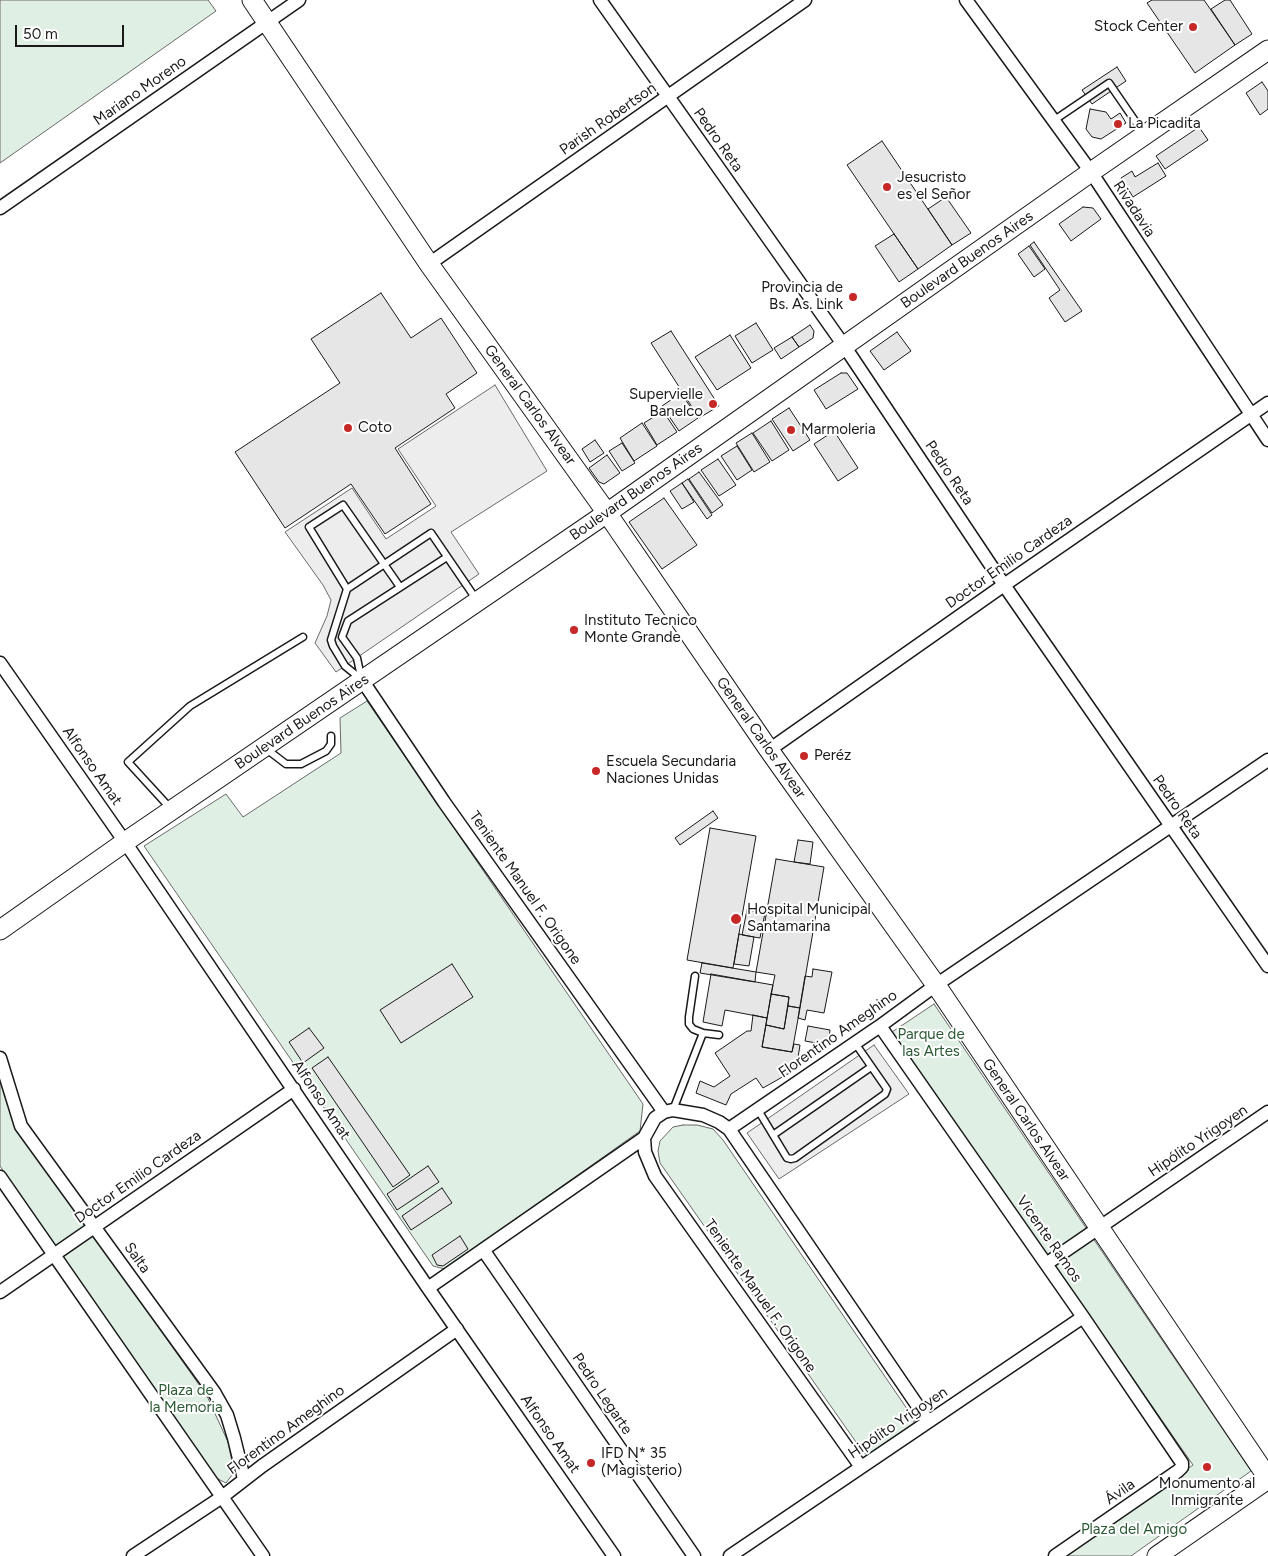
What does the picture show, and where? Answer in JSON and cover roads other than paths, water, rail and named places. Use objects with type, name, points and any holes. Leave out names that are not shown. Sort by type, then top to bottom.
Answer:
[{"type":"street","name":"General Carlos Alvear","points":[[252,0],[429,264],[607,513],[769,750],[936,985],[1268,1478]]},
{"type":"street","name":"Mariano Moreno","points":[[0,208],[299,0]]},
{"type":"street","name":"Pedro Reta","points":[[600,0],[845,347],[1004,585],[1268,966]]},
{"type":"street","name":"Parish Robertson","points":[[429,264],[805,0]]},
{"type":"street","name":"Rivadavia","points":[[966,0],[1091,172],[1268,440]]},
{"type":"street","name":"Boulevard Buenos Aires","points":[[0,930],[477,600],[607,513],[1091,172],[1268,50]]},
{"type":"street","name":"Doctor Emilio Cardeza","points":[[769,750],[1268,403]]},
{"type":"street","name":"Alfonso Amat","points":[[0,663],[125,842],[428,1288],[614,1556]]},
{"type":"street","name":"Teniente Manuel F. Origone","points":[[362,680],[444,802],[669,1111]]},
{"type":"street","name":"Florentino Ameghino","points":[[730,1129],[880,1026],[936,985],[1268,760]]},
{"type":"street","name":"Vicente Ramos","points":[[880,1026],[1083,1317],[1182,1463],[1182,1468],[1178,1472]]},
{"type":"street","name":"Salta","points":[[0,1058],[21,1126],[214,1392],[227,1415],[244,1479]]},
{"type":"street","name":"Doctor Emilio Cardeza","points":[[0,1292],[294,1089]]},
{"type":"street","points":[[428,1288],[644,1138],[655,1118],[669,1111],[703,1115],[730,1129],[928,1421]]},
{"type":"street","name":"Hipólito Yrigoyen","points":[[1046,1264],[1268,1112]]},
{"type":"street","name":"Teniente Manuel F. Origone","points":[[644,1138],[645,1152],[655,1176],[861,1467]]},
{"type":"street","points":[[0,1177],[263,1556]]},
{"type":"street","name":"Pedro Legarte","points":[[484,1250],[694,1556]]},
{"type":"street","name":"Hipólito Yrigoyen","points":[[730,1556],[1083,1317]]},
{"type":"street","name":"Florentino Ameghino","points":[[133,1556],[222,1497],[244,1479],[457,1329]]},
{"type":"street","name":"Ávila","points":[[1055,1556],[1178,1472]]},
{"type":"street","points":[[1157,1556],[1268,1478]]},
{"type":"lane","points":[[1053,120],[1109,83],[1145,135]]},
{"type":"lane","points":[[347,589],[309,527],[344,504],[400,587]]},
{"type":"lane","points":[[362,680],[345,666],[331,640],[347,589],[431,533],[477,600]]},
{"type":"lane","points":[[362,680],[357,658],[342,637],[348,621],[448,557]]},
{"type":"lane","points":[[172,810],[128,762],[190,706],[303,637]]},
{"type":"lane","points":[[264,748],[286,764],[301,764],[326,751],[331,744],[331,736]]},
{"type":"lane","points":[[695,976],[688,1017],[689,1024],[693,1029],[703,1033],[719,1035]]},
{"type":"lane","points":[[669,1111],[703,1033]]},
{"type":"lane","points":[[758,1110],[787,1158],[791,1159],[818,1142],[885,1094],[886,1089],[855,1043]]},
{"type":"lane","points":[[773,1136],[872,1067]]},
{"type":"place","name":"Stock Center","points":[[1193,27]]},
{"type":"place","name":"La Picadita","points":[[1118,124]]},
{"type":"place","name":"Jesucristo es el Señor","points":[[887,187]]},
{"type":"place","name":"Provincia de Bs. As. Link","points":[[853,297]]},
{"type":"place","name":"Supervielle Banelco","points":[[713,404]]},
{"type":"place","name":"Coto","points":[[348,428]]},
{"type":"place","name":"Marmoleria","points":[[791,430]]},
{"type":"place","name":"Instituto Tecnico Monte Grande","points":[[574,630]]},
{"type":"place","name":"Peréz","points":[[804,756]]},
{"type":"place","name":"Escuela Secundaria Naciones Unidas","points":[[596,771]]},
{"type":"place","name":"Hospital Municipal Santamarina","points":[[736,919]]},
{"type":"place","name":"IFD N* 35 (Magisterio)","points":[[591,1463]]},
{"type":"place","name":"Monumento al Inmigrante","points":[[1207,1467]]},
{"type":"park label","name":"Parque de las Artes","points":[[931,1044]]},
{"type":"park label","name":"Plaza de la Memoria","points":[[186,1400]]},
{"type":"park label","name":"Plaza del Amigo","points":[[1134,1530]]}]
